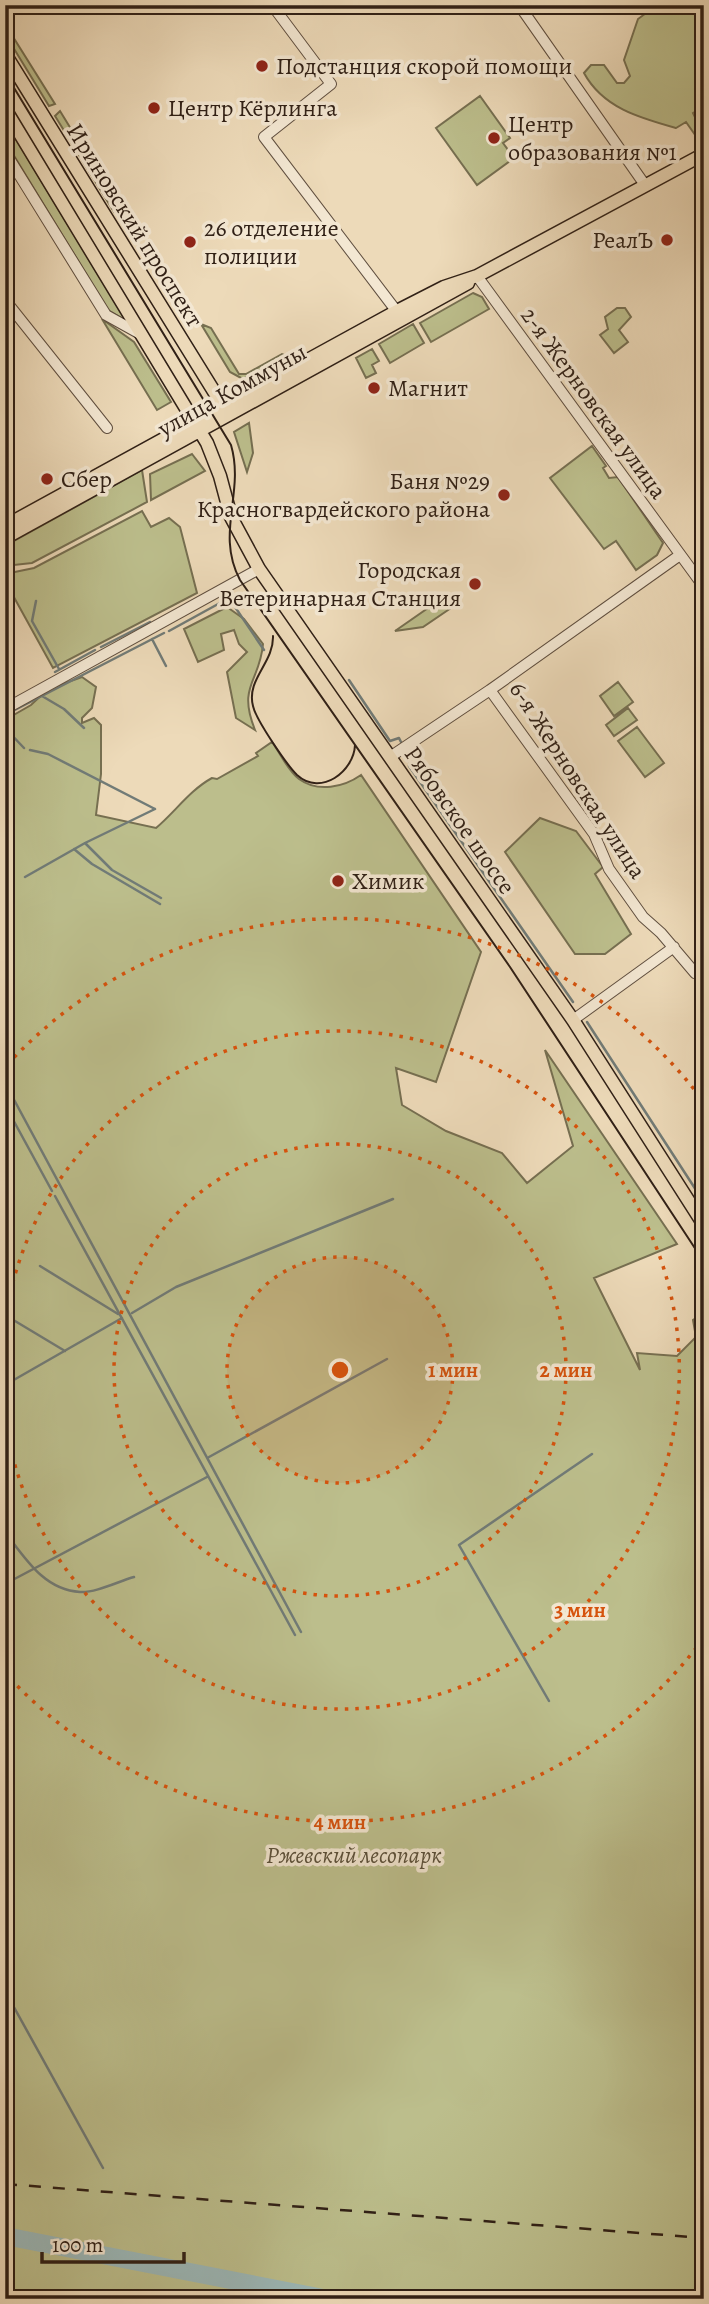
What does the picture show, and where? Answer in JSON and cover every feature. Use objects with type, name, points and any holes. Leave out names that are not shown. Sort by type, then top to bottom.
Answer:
[{"type":"main road","name":"Ириновский проспект","points":[[5,54],[222,413]]},
{"type":"main road","name":"Ириновский проспект","points":[[5,109],[198,427]]},
{"type":"main road","name":"улица Коммуны","points":[[5,538],[222,413],[400,316],[449,296],[477,276],[704,154]]},
{"type":"main road","name":"улица Коммуны","points":[[5,526],[198,427]]},
{"type":"main road","name":"Рябовское шоссе","points":[[198,427],[215,460],[230,517],[259,569],[573,1020],[704,1225]]},
{"type":"street","points":[[272,5],[331,84],[264,137],[400,316]]},
{"type":"street","points":[[519,5],[645,186]]},
{"type":"street","name":"Ириновский проспект","points":[[5,152],[106,315],[142,335]]},
{"type":"street","name":"2-я Жерновская улица","points":[[477,276],[704,587]]},
{"type":"street","points":[[5,300],[107,428]]},
{"type":"street","name":"6-я Жерновская улица","points":[[680,555],[489,691],[594,834],[609,869],[643,917],[699,970]]},
{"type":"street","points":[[5,709],[259,569]]},
{"type":"street","points":[[390,757],[489,691]]},
{"type":"street","points":[[573,1020],[674,947]]},
{"type":"green space","points":[[657,5],[704,5],[704,106],[693,113],[698,123],[704,123],[704,136],[698,139],[686,122],[676,128],[624,110],[601,95],[584,73],[591,65],[604,65],[617,83],[624,83],[630,76],[624,60],[638,19]]},
{"type":"green space","points":[[5,24],[55,104],[49,106],[5,34]]},
{"type":"green space","points":[[480,96],[510,138],[503,143],[514,158],[477,185],[436,128]]},
{"type":"green space","points":[[60,111],[120,209],[114,212],[55,116]]},
{"type":"green space","points":[[5,121],[123,319],[108,310],[5,141]]},
{"type":"green space","points":[[473,293],[482,297],[489,309],[431,342],[420,323]]},
{"type":"green space","points":[[617,308],[625,308],[631,317],[619,330],[628,342],[614,353],[600,335],[608,329],[605,317]]},
{"type":"green space","points":[[102,319],[134,342],[171,402],[157,410]]},
{"type":"green space","points":[[201,324],[211,328],[239,374],[246,374],[282,354],[287,356],[243,379],[230,372]]},
{"type":"green space","points":[[413,324],[424,343],[390,363],[379,344]]},
{"type":"green space","points":[[372,349],[379,361],[372,365],[376,373],[366,378],[356,358]]},
{"type":"green space","points":[[249,423],[253,453],[247,472],[234,432]]},
{"type":"green space","points":[[592,446],[606,466],[603,468],[609,478],[618,477],[663,543],[657,555],[636,570],[616,541],[604,549],[550,478]]},
{"type":"green space","points":[[192,454],[205,471],[151,500],[150,474]]},
{"type":"green space","points":[[142,470],[147,502],[32,563],[5,566],[5,546]]},
{"type":"green space","points":[[142,511],[151,527],[169,518],[180,527],[197,593],[53,668],[10,590],[5,574],[34,568]]},
{"type":"green space","points":[[444,597],[451,608],[423,627],[395,631]]},
{"type":"green space","points":[[227,607],[244,619],[263,644],[248,703],[255,730],[236,718],[227,672],[247,652],[239,644],[234,630],[221,634],[224,650],[198,662],[184,629]]},
{"type":"green space","name":"Ржевский лесопарк","points":[[82,677],[96,687],[92,708],[82,718],[82,723],[94,718],[101,725],[101,774],[96,815],[156,828],[204,783],[212,778],[217,779],[258,756],[256,753],[272,742],[291,771],[299,779],[314,786],[331,787],[347,783],[361,775],[481,952],[436,1082],[396,1068],[402,1105],[446,1131],[502,1153],[527,1183],[573,1146],[545,1050],[677,1244],[594,1278],[640,1370],[637,1353],[677,1356],[696,1337],[693,1320],[704,1313],[704,2299],[5,2299],[5,720],[31,705],[48,689]]},
{"type":"green space","points":[[618,682],[633,702],[614,716],[600,696]]},
{"type":"green space","points":[[628,708],[637,720],[614,736],[606,725]]},
{"type":"green space","points":[[637,727],[664,763],[645,777],[618,741]]},
{"type":"green space","points":[[540,818],[576,831],[603,867],[595,874],[631,934],[605,954],[575,954],[505,852]]},
{"type":"waterway","points":[[169,631],[229,598],[264,650]]},
{"type":"waterway","points":[[36,601],[32,621],[59,669]]},
{"type":"waterway","points":[[101,647],[150,622]]},
{"type":"waterway","points":[[5,715],[164,633]]},
{"type":"waterway","points":[[152,639],[166,666]]},
{"type":"waterway","points":[[55,672],[95,650]]},
{"type":"waterway","points":[[349,680],[390,741],[399,738],[401,742]]},
{"type":"waterway","points":[[42,696],[64,709],[84,728]]},
{"type":"waterway","points":[[5,728],[24,748]]},
{"type":"waterway","points":[[30,750],[48,754],[155,809]]},
{"type":"waterway","points":[[411,755],[409,766],[573,1002]]},
{"type":"waterway","points":[[25,877],[85,843],[155,809]]},
{"type":"waterway","points":[[85,843],[112,870],[161,898]]},
{"type":"waterway","points":[[74,849],[92,864],[160,904]]},
{"type":"waterway","points":[[587,1022],[696,1190]]},
{"type":"waterway","points":[[5,1083],[301,1632]]},
{"type":"waterway","points":[[5,1105],[52,1191]]},
{"type":"waterway","points":[[55,1196],[295,1635]]},
{"type":"waterway","points":[[132,1313],[176,1287],[393,1199]]},
{"type":"waterway","points":[[40,1266],[118,1314]]},
{"type":"waterway","points":[[5,1315],[65,1351]]},
{"type":"waterway","points":[[5,1385],[122,1318]]},
{"type":"waterway","points":[[209,1457],[387,1359]]},
{"type":"waterway","points":[[549,1701],[459,1545],[592,1454]]},
{"type":"waterway","points":[[5,1584],[207,1477]]},
{"type":"waterway","points":[[5,1532],[36,1571],[67,1590],[93,1591],[134,1577]]},
{"type":"waterway","points":[[5,1991],[103,2168]]},
{"type":"waterway","points":[[5,2236],[328,2299]]},
{"type":"tram line","points":[[5,73],[231,445],[235,480],[230,546],[240,580],[510,967],[704,1262]]},
{"type":"tram line","points":[[273,636],[269,655],[253,687],[253,706],[286,762],[306,781],[326,782],[343,772],[349,764],[355,745]]},
{"type":"railway","points":[[5,2184],[704,2238]]},
{"type":"place","name":"Подстанция скорой помощи","points":[[262,66]]},
{"type":"place","name":"Центр Кёрлинга","points":[[154,108]]},
{"type":"place","name":"Центр образования №1","points":[[494,138]]},
{"type":"place","name":"РеалЪ","points":[[667,240]]},
{"type":"place","name":"26 отделение полиции","points":[[190,242]]},
{"type":"place","name":"Магнит","points":[[374,388]]},
{"type":"place","name":"Сбер","points":[[47,479]]},
{"type":"place","name":"Баня №29 Красногвардейского района","points":[[504,495]]},
{"type":"place","name":"Городская Ветеринарная Станция","points":[[475,584]]},
{"type":"place","name":"Химик","points":[[338,881]]}]
